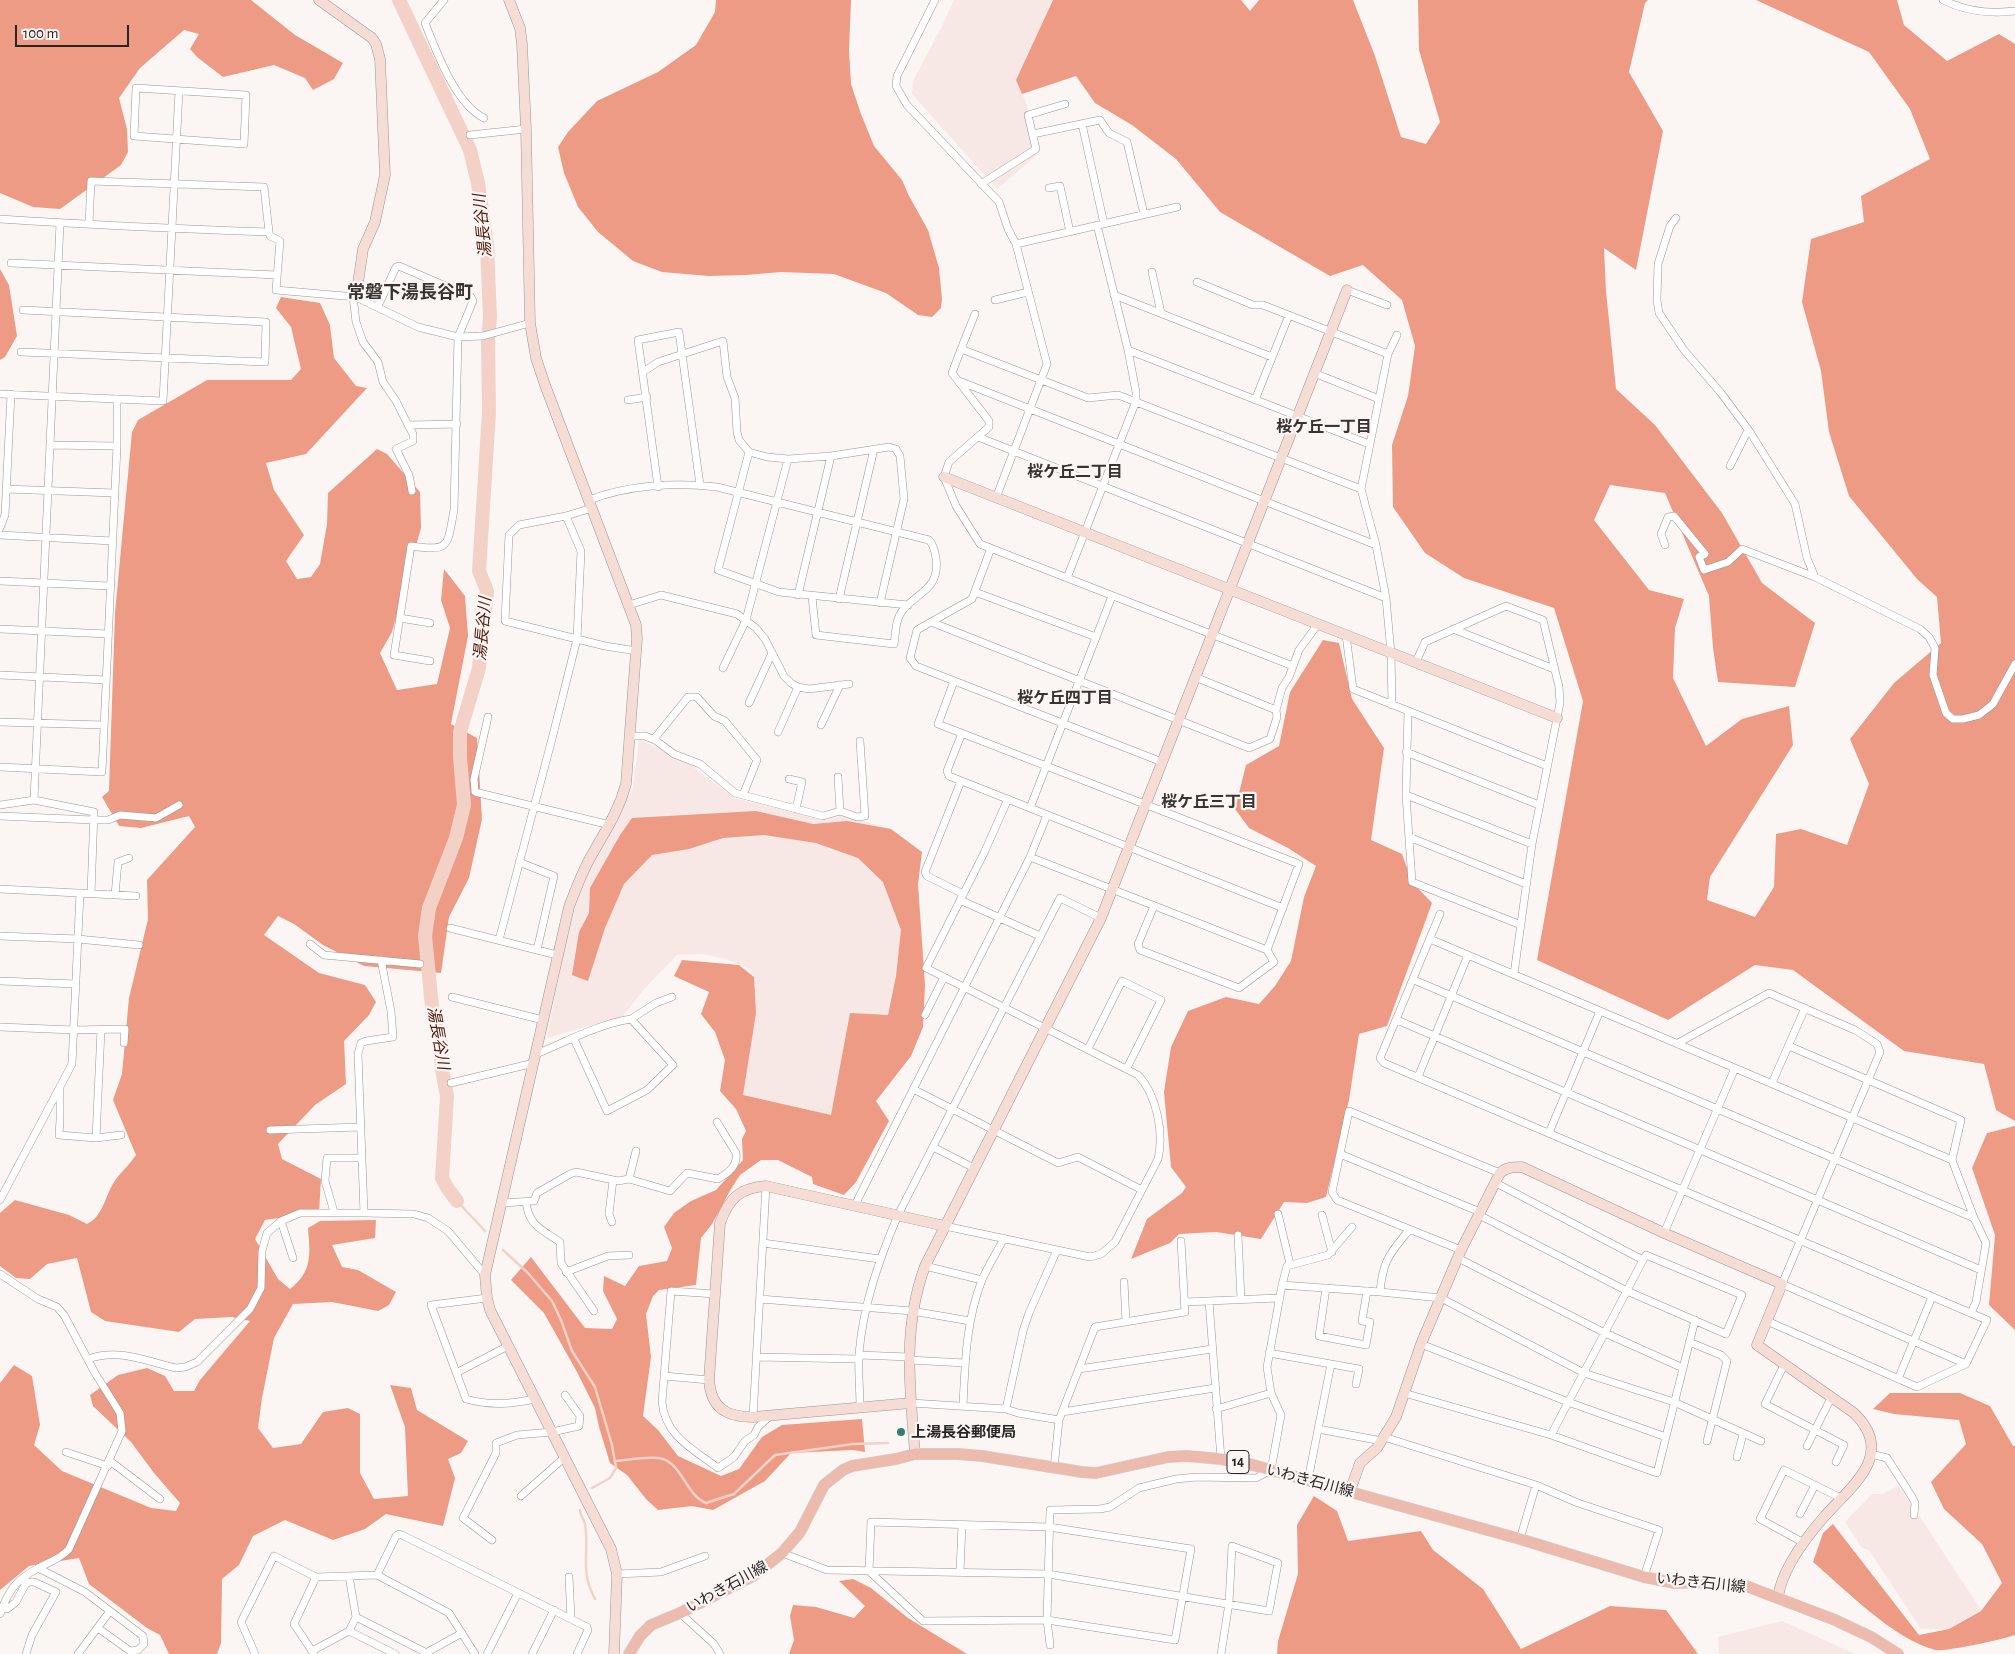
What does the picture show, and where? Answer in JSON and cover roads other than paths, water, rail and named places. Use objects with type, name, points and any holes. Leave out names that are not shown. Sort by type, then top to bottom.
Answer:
[{"type":"main road","name":"いわき石川線","points":[[629,1654],[645,1630],[651,1625],[680,1613],[753,1576],[782,1553],[800,1532],[818,1495],[832,1478],[852,1466],[915,1454],[982,1456],[1096,1473],[1168,1457],[1187,1456],[1220,1459],[1271,1470],[1350,1491],[1520,1539],[1644,1577],[1675,1583],[1709,1582],[1746,1586],[1835,1620],[1870,1637],[1898,1654]]},
{"type":"street","points":[[318,0],[372,38],[376,44],[380,59],[384,175],[375,222],[363,248],[354,297],[356,322],[363,342],[374,355],[383,382],[396,401],[413,434],[413,441],[396,449],[409,475],[412,491]]},
{"type":"street","points":[[444,0],[424,23],[438,56],[464,102],[474,113],[484,118]]},
{"type":"street","points":[[509,0],[520,28],[526,129],[530,323],[536,358],[636,625],[637,651],[626,784],[620,806],[588,861],[569,907],[486,1275],[486,1298],[508,1346],[612,1549],[618,1574],[614,1654]]},
{"type":"street","points":[[935,0],[897,76],[896,86],[907,105],[999,202],[1016,244],[1047,364],[996,498]]},
{"type":"street","points":[[1943,0],[1961,8],[1989,12],[2015,11]]},
{"type":"street","points":[[136,88],[246,95],[244,144],[176,138],[134,136],[136,88]]},
{"type":"street","points":[[0,394],[163,401],[178,91]]},
{"type":"street","points":[[980,184],[1036,149],[1028,115],[1065,104]]},
{"type":"street","points":[[1032,134],[1100,120],[1109,133],[1127,142],[1144,214]]},
{"type":"street","points":[[1067,578],[1136,402],[1136,392],[1128,350],[1114,295],[1082,124]]},
{"type":"street","points":[[470,134],[526,129]]},
{"type":"street","points":[[90,224],[91,180],[264,187],[270,236],[280,241],[276,290],[354,297],[378,306],[418,327],[458,337],[496,334],[530,323]]},
{"type":"street","points":[[1049,188],[1060,186],[1070,232]]},
{"type":"street","points":[[1016,244],[1177,207]]},
{"type":"street","points":[[1676,218],[1670,226],[1658,264],[1657,300],[1659,313],[1684,350],[1721,393],[1750,432],[1795,504],[1807,558],[1815,577]]},
{"type":"street","points":[[0,219],[269,232]]},
{"type":"street","points":[[34,800],[60,223]]},
{"type":"street","points":[[10,262],[277,275]]},
{"type":"street","points":[[378,306],[396,267],[404,267],[471,297],[472,304],[458,337],[454,510],[449,538],[446,544],[440,548],[412,546],[394,655],[430,660]]},
{"type":"street","points":[[1152,272],[1161,314]]},
{"type":"street","points":[[1197,282],[1253,305],[1263,305],[1388,354]]},
{"type":"street","points":[[915,1454],[909,1359],[912,1311],[925,1266],[992,1130],[1101,918],[1347,290],[1387,305]]},
{"type":"street","points":[[995,300],[1028,292]]},
{"type":"street","points":[[1114,295],[1272,357]]},
{"type":"street","points":[[21,352],[266,362],[266,322],[23,310]]},
{"type":"street","points":[[975,314],[952,373],[989,421],[988,427],[949,462],[944,477],[956,506],[980,544],[1293,666]]},
{"type":"street","points":[[1255,400],[1289,315]]},
{"type":"street","points":[[658,487],[644,372],[638,340],[679,332],[700,485]]},
{"type":"street","points":[[1392,705],[1391,652],[1386,598],[1376,545],[1361,489],[1388,354],[1397,335]]},
{"type":"street","points":[[644,372],[658,362],[723,341],[727,377],[735,398],[738,432],[740,440],[749,452],[767,458],[788,459],[831,456],[893,447],[898,451],[904,499],[880,603]]},
{"type":"street","points":[[961,349],[1088,398],[1118,394],[1361,489]]},
{"type":"street","points":[[1128,350],[1369,444]]},
{"type":"street","points":[[1314,373],[1378,399]]},
{"type":"street","points":[[958,381],[1376,545]]},
{"type":"street","points":[[0,528],[5,515],[11,394]]},
{"type":"street","points":[[628,400],[646,397]]},
{"type":"street","points":[[0,767],[102,772],[109,586],[117,446],[117,400]]},
{"type":"street","points":[[408,425],[457,424]]},
{"type":"street","points":[[1730,466],[1746,434],[1750,432]]},
{"type":"street","points":[[978,437],[1386,598]]},
{"type":"street","points":[[50,445],[117,446]]},
{"type":"street","points":[[839,599],[874,449]]},
{"type":"street","points":[[749,452],[718,570],[779,592],[812,597],[908,605]]},
{"type":"street","points":[[798,595],[831,456]]},
{"type":"street","points":[[723,668],[746,620],[788,459]]},
{"type":"street","points":[[944,477],[1557,718]]},
{"type":"street","points":[[637,651],[505,622],[509,535],[519,525],[566,516],[617,490],[700,485],[738,492],[929,540],[932,544],[935,554],[936,575],[932,584],[902,611],[897,623],[894,644],[816,635],[812,597]]},
{"type":"street","points":[[6,489],[114,493]]},
{"type":"street","points":[[499,940],[577,639],[581,551],[566,516]]},
{"type":"street","points":[[1665,545],[1661,534],[1668,517],[1674,516],[1705,554],[1699,557],[1704,570],[1728,562],[1742,549],[1815,577],[1920,629],[1929,637],[1934,648],[1933,675],[1946,713],[1953,719],[1963,720],[1979,715],[1993,704],[2015,664]]},
{"type":"street","points":[[0,535],[112,541]]},
{"type":"street","points":[[991,548],[972,599],[917,630],[910,658],[916,666],[1162,762]]},
{"type":"street","points":[[0,581],[109,586]]},
{"type":"street","points":[[975,592],[1096,637]]},
{"type":"street","points":[[629,605],[661,595],[737,614],[756,628],[784,676],[798,687],[809,689],[849,684]]},
{"type":"street","points":[[1030,808],[1112,596]]},
{"type":"street","points":[[1416,662],[1425,642],[1506,606],[1543,620],[1560,703],[1532,844],[1514,974]]},
{"type":"street","points":[[400,618],[430,623]]},
{"type":"street","points":[[931,622],[1249,748],[1270,739],[1277,717],[1276,710],[1282,688],[1289,677],[1299,650],[1318,624]]},
{"type":"street","points":[[0,629],[108,634]]},
{"type":"street","points":[[1453,629],[1554,669]]},
{"type":"street","points":[[1346,635],[1353,690],[1547,766]]},
{"type":"street","points":[[749,703],[772,653]]},
{"type":"street","points":[[0,675],[106,680]]},
{"type":"street","points":[[1195,677],[1276,710]]},
{"type":"street","points":[[954,681],[938,724],[1299,864],[1267,950]]},
{"type":"street","points":[[821,725],[840,685]]},
{"type":"street","points":[[778,732],[798,687]]},
{"type":"street","points":[[654,739],[688,697],[697,697],[714,716],[725,721],[757,760],[743,795]]},
{"type":"street","points":[[1408,711],[1406,795],[1412,882],[1521,925]]},
{"type":"street","points":[[488,717],[474,779],[475,792],[610,825]]},
{"type":"street","points":[[0,722],[104,725]]},
{"type":"street","points":[[962,733],[947,771],[950,776],[1283,908]]},
{"type":"street","points":[[629,736],[645,736],[654,739],[674,754],[700,764],[734,793],[823,816],[840,811],[857,816],[865,816],[860,742]]},
{"type":"street","points":[[1406,752],[1539,805]]},
{"type":"street","points":[[838,777],[840,811]]},
{"type":"street","points":[[789,778],[802,782],[796,809]]},
{"type":"street","points":[[960,781],[926,872],[927,876],[1000,918],[1040,936]]},
{"type":"street","points":[[1406,795],[1532,844]]},
{"type":"street","points":[[1008,799],[926,968],[1138,1075],[1146,1083],[1150,1092],[1161,1136],[1158,1159],[1115,1242],[1101,1254],[1090,1257],[766,1186],[753,1187],[744,1191],[736,1196],[724,1212],[720,1223],[709,1380],[710,1391],[720,1408],[738,1417],[771,1416],[911,1403],[1006,1409],[1059,1420]]},
{"type":"street","points":[[0,805],[34,800],[94,812],[91,893]]},
{"type":"street","points":[[0,816],[93,820],[108,820],[120,815],[156,818],[179,804]]},
{"type":"street","points":[[855,1205],[1000,918],[1030,857],[1047,815]]},
{"type":"street","points":[[1409,837],[1526,884]]},
{"type":"street","points":[[1030,857],[1267,950],[1274,962],[1239,988],[1140,950],[1138,944],[1154,906]]},
{"type":"street","points":[[115,895],[118,862],[129,858]]},
{"type":"street","points":[[519,862],[554,876],[536,950]]},
{"type":"street","points":[[0,889],[136,896]]},
{"type":"street","points":[[0,1200],[72,1064],[80,893]]},
{"type":"street","points":[[860,1408],[859,1357],[865,1306],[880,1259],[898,1215],[1060,898],[1101,918]]},
{"type":"street","points":[[1440,914],[1380,1058],[1384,1063],[1987,1320],[1966,1364],[1917,1387],[1766,1321]]},
{"type":"street","points":[[450,928],[557,955]]},
{"type":"street","points":[[0,936],[139,945]]},
{"type":"street","points":[[1430,938],[1952,1160]]},
{"type":"street","points":[[310,944],[324,955],[420,964]]},
{"type":"street","points":[[1418,1077],[1468,954]]},
{"type":"street","points":[[364,1212],[358,1086],[359,1048],[366,1040],[393,1037],[391,1010],[381,960]]},
{"type":"street","points":[[925,1015],[944,977]]},
{"type":"street","points":[[1414,980],[1974,1218]]},
{"type":"street","points":[[0,981],[76,984]]},
{"type":"street","points":[[1088,1049],[1122,981],[1161,1000],[1127,1068]]},
{"type":"street","points":[[1678,1043],[1769,993],[1855,1030],[1877,1044],[1880,1052],[1757,1345],[1864,1423],[1870,1434],[1871,1454],[1866,1470],[1822,1519],[1804,1543],[1779,1586],[1778,1597]]},
{"type":"street","points":[[452,997],[543,1020]]},
{"type":"street","points":[[451,1083],[535,1059],[574,1039],[617,1021],[630,1020],[656,1003],[672,997]]},
{"type":"street","points":[[1772,1083],[1804,1008]]},
{"type":"street","points":[[1549,1133],[1600,1011]]},
{"type":"street","points":[[574,1039],[607,1111],[647,1090],[673,1065],[630,1020]]},
{"type":"street","points":[[1397,1020],[1981,1270]]},
{"type":"street","points":[[0,1027],[74,1030],[125,1029],[124,1043]]},
{"type":"street","points":[[96,1138],[101,1030]]},
{"type":"street","points":[[1789,1046],[1960,1120],[1952,1160],[1974,1218],[1986,1243],[1976,1302],[1971,1313]]},
{"type":"street","points":[[1664,1233],[1735,1068]]},
{"type":"street","points":[[60,1089],[59,1135],[96,1138],[121,1135]]},
{"type":"street","points":[[913,1089],[1058,1163],[1078,1157],[1142,1190]]},
{"type":"street","points":[[1500,1173],[1350,1111],[1332,1192],[1336,1200],[1409,1230],[1460,1254],[1604,1334],[1683,1368]]},
{"type":"street","points":[[502,1203],[534,1201],[537,1193],[570,1174],[581,1173],[613,1180],[629,1180],[670,1191],[687,1173],[718,1180],[732,1170],[737,1159],[736,1153],[718,1122]]},
{"type":"street","points":[[270,1130],[361,1127]]},
{"type":"street","points":[[933,1147],[974,1168]]},
{"type":"street","points":[[629,1180],[636,1151]]},
{"type":"street","points":[[1340,1154],[1480,1213],[1627,1292],[1726,1334],[1742,1295],[1646,1255],[1627,1292],[1551,1435]]},
{"type":"street","points":[[334,1212],[325,1181],[327,1158],[362,1158]]},
{"type":"street","points":[[1350,1491],[1360,1463],[1371,1454],[1383,1439],[1396,1417],[1421,1344],[1460,1254],[1500,1173],[1513,1167],[1522,1168],[1664,1233],[1966,1364]]},
{"type":"street","points":[[612,1222],[610,1214],[613,1180]]},
{"type":"street","points":[[1496,1183],[1643,1260]]},
{"type":"street","points":[[753,1417],[766,1186]]},
{"type":"street","points":[[526,1202],[528,1216],[535,1225],[560,1242],[559,1260],[594,1310]]},
{"type":"street","points":[[88,1359],[102,1354],[120,1354],[176,1368],[197,1362],[250,1309],[261,1288],[263,1242],[272,1227],[300,1213],[364,1212],[414,1214],[428,1218],[448,1231],[486,1275]]},
{"type":"street","points":[[1278,1214],[1290,1264]]},
{"type":"street","points":[[1322,1215],[1332,1252]]},
{"type":"street","points":[[281,1221],[293,1258]]},
{"type":"street","points":[[1050,1645],[1047,1620],[1050,1510],[1110,1507],[1139,1488],[1176,1479],[1196,1477],[1256,1478],[1271,1470],[1281,1415],[1271,1393],[1267,1367],[1278,1298],[1286,1266],[1328,1255],[1352,1227]]},
{"type":"street","points":[[1380,1292],[1382,1271],[1389,1256],[1409,1230]]},
{"type":"street","points":[[1238,1235],[1242,1300]]},
{"type":"street","points":[[963,1406],[965,1363],[970,1321],[982,1280],[1004,1238]]},
{"type":"street","points":[[1054,1468],[1059,1420],[1095,1327],[1185,1312],[1181,1241]]},
{"type":"street","points":[[764,1243],[880,1259]]},
{"type":"street","points":[[1006,1409],[1022,1331],[1057,1250]]},
{"type":"street","points":[[566,1272],[608,1256],[629,1255]]},
{"type":"street","points":[[925,1266],[982,1280]]},
{"type":"street","points":[[0,1274],[38,1298],[58,1307],[64,1314],[120,1413],[122,1431],[109,1464],[69,1549],[62,1556],[18,1580],[1,1610]]},
{"type":"street","points":[[1124,1282],[1126,1322]]},
{"type":"street","points":[[1282,1285],[1441,1298],[1584,1373],[1674,1402],[1760,1441]]},
{"type":"street","points":[[1326,1288],[1319,1336],[1366,1345],[1370,1322],[1362,1321],[1367,1291]]},
{"type":"street","points":[[715,1294],[671,1291],[662,1402],[663,1416],[675,1435],[718,1468],[734,1457],[745,1441],[754,1435],[758,1427],[771,1416]]},
{"type":"street","points":[[1898,1379],[1932,1296]]},
{"type":"street","points":[[486,1298],[431,1305],[466,1399],[479,1403],[506,1405],[535,1399]]},
{"type":"street","points":[[1184,1302],[1278,1298]]},
{"type":"street","points":[[760,1299],[865,1306],[912,1311],[970,1321]]},
{"type":"street","points":[[1209,1301],[1220,1459]]},
{"type":"street","points":[[1404,1393],[1551,1435],[1657,1473],[1694,1320]]},
{"type":"street","points":[[1689,1342],[1721,1355],[1727,1361],[1707,1441]]},
{"type":"street","points":[[1421,1344],[1568,1402],[1666,1437]]},
{"type":"street","points":[[456,1373],[508,1346]]},
{"type":"street","points":[[1078,1369],[1212,1348]]},
{"type":"street","points":[[1269,1352],[1359,1368],[1356,1384]]},
{"type":"street","points":[[756,1357],[859,1357],[965,1363]]},
{"type":"street","points":[[1308,1480],[1331,1364]]},
{"type":"street","points":[[1784,1365],[1764,1404],[1844,1445],[1836,1462]]},
{"type":"street","points":[[664,1376],[709,1380]]},
{"type":"street","points":[[1062,1412],[1215,1388]]},
{"type":"street","points":[[1216,1409],[1271,1393]]},
{"type":"street","points":[[492,1540],[463,1518],[496,1453],[496,1443],[517,1435],[576,1428],[580,1422],[580,1416],[565,1395]]},
{"type":"street","points":[[1807,1446],[1831,1398]]},
{"type":"street","points":[[1318,1429],[1383,1439],[1536,1485],[1578,1503],[1659,1530],[1644,1577]]},
{"type":"street","points":[[1737,1457],[1743,1434]]},
{"type":"street","points":[[66,1452],[109,1464],[160,1499]]},
{"type":"street","points":[[1871,1454],[1882,1455],[1887,1458],[1915,1503],[1914,1515]]},
{"type":"street","points":[[521,1496],[565,1457]]},
{"type":"street","points":[[1804,1543],[1760,1519],[1784,1470],[1841,1498]]},
{"type":"street","points":[[1520,1539],[1536,1485]]},
{"type":"street","points":[[1800,1514],[1815,1485]]},
{"type":"street","points":[[871,1522],[1050,1527],[1191,1549],[1174,1640],[1047,1620],[923,1621],[869,1571],[871,1522]]},
{"type":"street","points":[[960,1572],[962,1526]]},
{"type":"street","points":[[377,1575],[399,1534],[587,1627],[588,1630],[576,1654]]},
{"type":"street","points":[[782,1553],[826,1570],[1048,1574],[1229,1603],[1269,1611],[1278,1564],[1232,1546],[1229,1603],[1221,1654]]},
{"type":"street","points":[[252,1652],[241,1622],[274,1556],[316,1577],[377,1575],[450,1613],[475,1654]]},
{"type":"street","points":[[618,1574],[661,1572],[705,1556]]},
{"type":"street","points":[[38,1568],[62,1578],[85,1592],[143,1636],[144,1644],[138,1650],[130,1651],[98,1628]]},
{"type":"street","points":[[316,1577],[294,1624],[313,1652],[349,1631],[356,1617],[349,1576]]},
{"type":"street","points":[[569,1577],[570,1619]]},
{"type":"street","points":[[1,1610],[7,1609],[16,1602],[25,1585],[29,1582],[34,1582],[56,1592],[32,1635],[26,1654]]},
{"type":"street","points":[[487,1654],[518,1593]]},
{"type":"street","points":[[532,1654],[554,1610]]},
{"type":"street","points":[[78,1654],[110,1611]]},
{"type":"street","points":[[680,1613],[714,1644],[720,1654]]},
{"type":"street","points":[[356,1617],[425,1653],[462,1632]]},
{"type":"street","points":[[349,1631],[395,1654]]},
{"type":"waterway","name":"湯長谷川","points":[[399,0],[470,150],[478,183],[487,245],[490,317],[488,341],[489,412],[479,571],[487,591],[479,668],[460,732],[464,805],[456,838],[429,908],[425,936],[433,1017],[440,1042],[442,1070],[447,1096],[442,1178],[457,1201]]},
{"type":"waterway","points":[[457,1201],[485,1231]]},
{"type":"waterway","points":[[503,1250],[527,1272],[552,1301],[572,1351],[595,1387],[612,1445],[616,1468],[610,1478],[592,1488]]},
{"type":"waterway","points":[[616,1461],[646,1458],[663,1459],[675,1468],[694,1494],[706,1503],[734,1494],[775,1455],[853,1444],[888,1443]]},
{"type":"waterway","points":[[580,1510],[585,1524],[587,1579],[595,1599]]},
{"type":"place","name":"上湯長谷郵便局","points":[[901,1432]]},
{"type":"district","name":"常磐下湯長谷町","points":[[410,293]]},
{"type":"district","name":"桜ケ丘一丁目","points":[[1324,427]]},
{"type":"district","name":"桜ケ丘二丁目","points":[[1075,472]]},
{"type":"district","name":"桜ケ丘四丁目","points":[[1065,698]]},
{"type":"district","name":"桜ケ丘三丁目","points":[[1209,802]]}]
